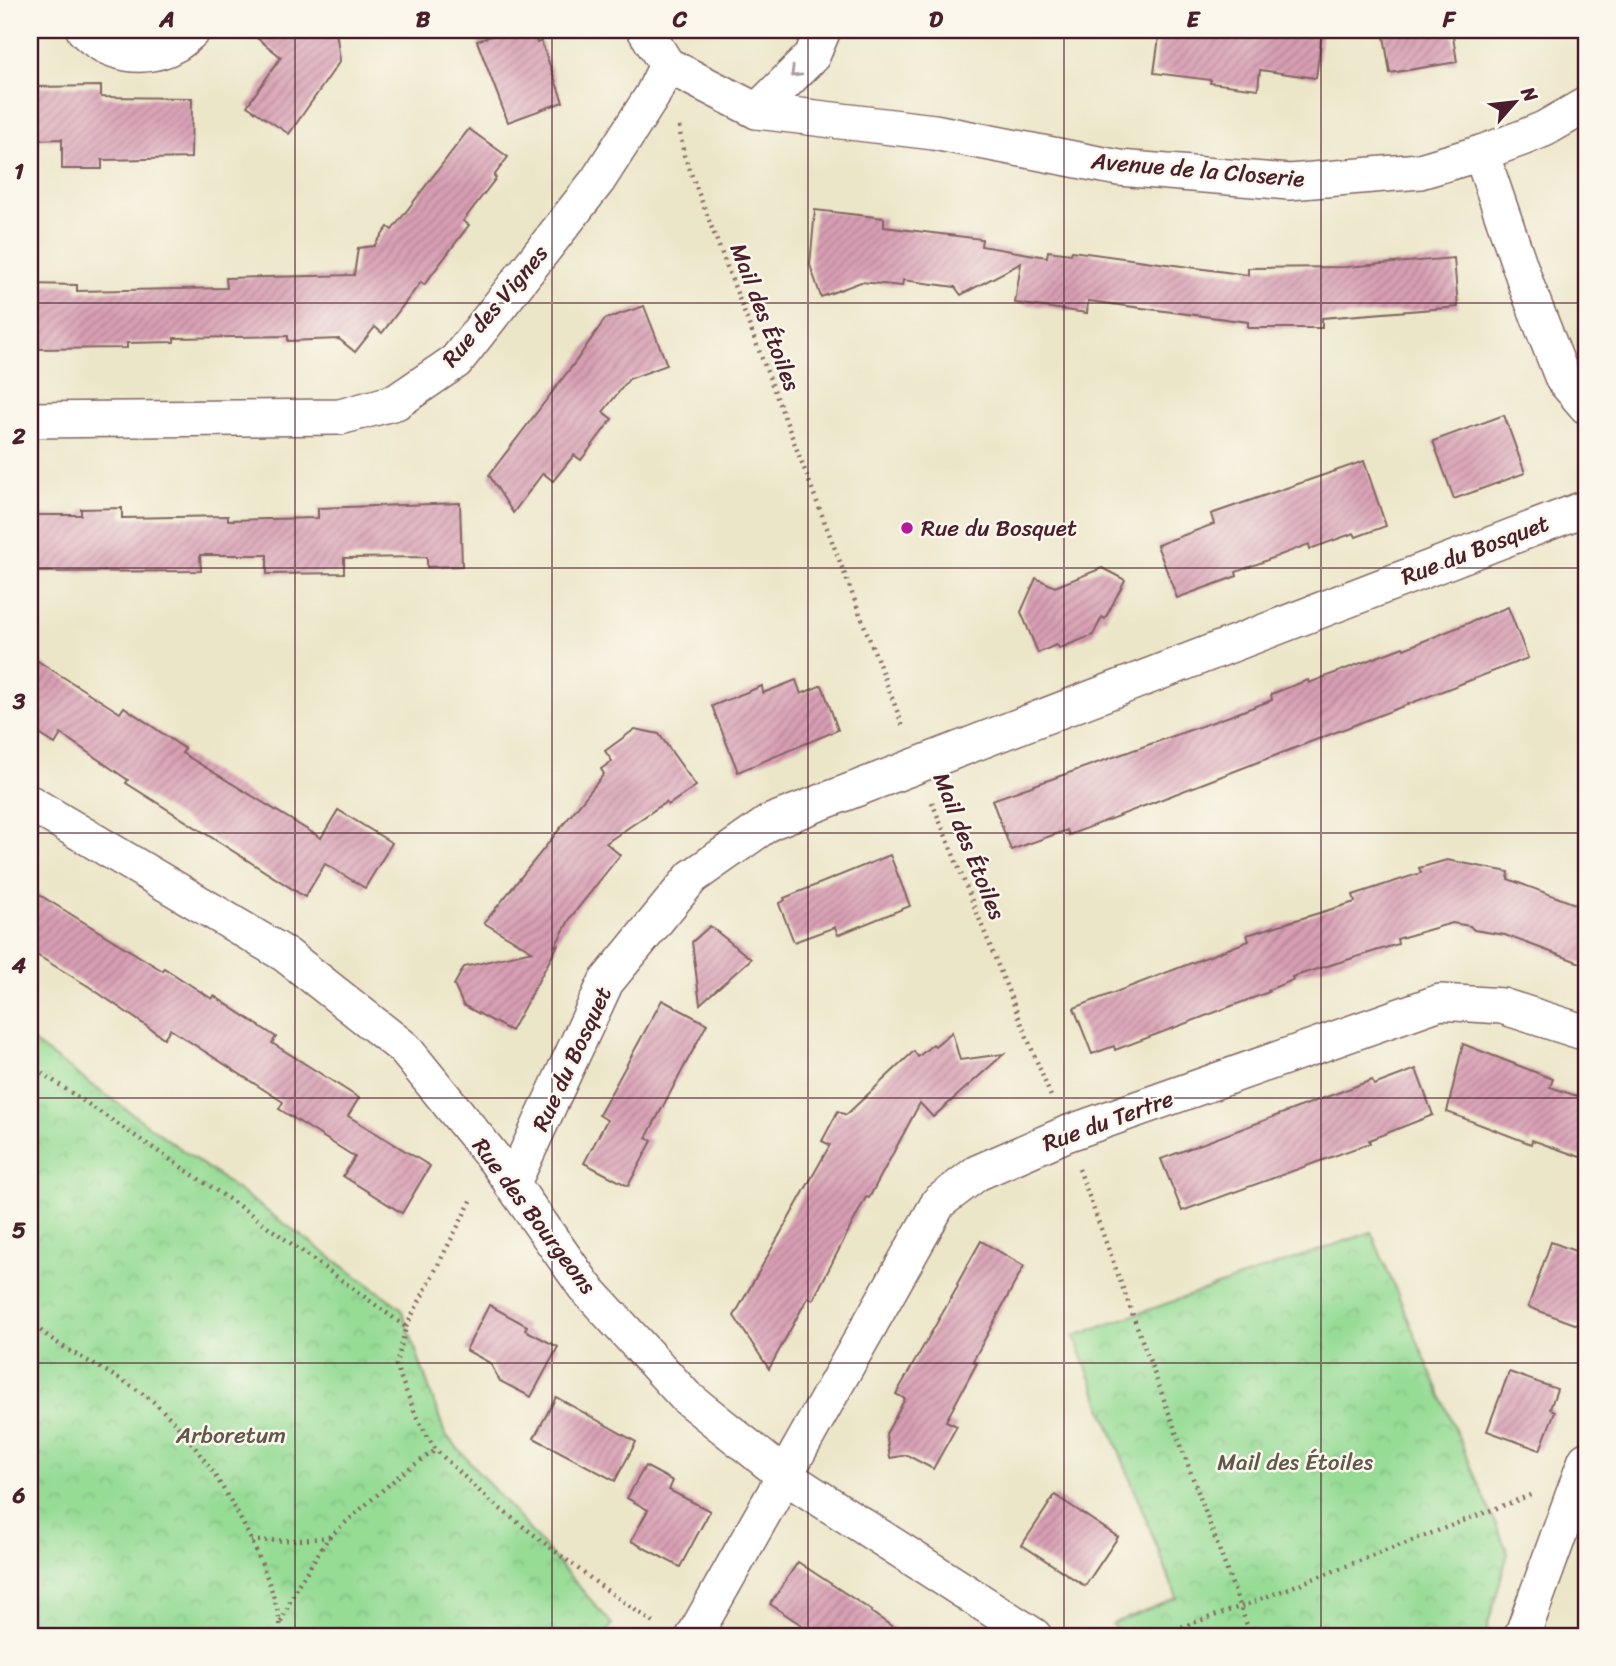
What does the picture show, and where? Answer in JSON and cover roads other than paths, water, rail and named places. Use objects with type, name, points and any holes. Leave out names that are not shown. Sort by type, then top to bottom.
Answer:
[{"type":"street","points":[[84,30],[107,48],[121,53],[146,55],[176,45],[193,30]]},
{"type":"street","points":[[645,30],[667,65]]},
{"type":"street","points":[[757,111],[812,55],[823,30]]},
{"type":"street","name":"Avenue de la Closerie","points":[[667,65],[757,111],[934,132],[1119,169],[1289,182],[1420,171],[1481,153],[1544,129],[1586,105]]},
{"type":"street","name":"Rue des Vignes","points":[[30,420],[340,416],[396,402],[456,360],[598,180],[652,96],[667,65]]},
{"type":"street","points":[[1481,153],[1527,287],[1563,379],[1586,406]]},
{"type":"street","name":"Rue du Bosquet","points":[[504,1173],[606,982],[692,877],[770,822],[1586,508]]},
{"type":"street","name":"Rue des Bourgeons","points":[[30,803],[286,955],[404,1048],[504,1173],[585,1287],[685,1397],[785,1476],[1034,1636]]},
{"type":"street","name":"Rue du Tertre","points":[[694,1636],[939,1202],[976,1173],[1066,1134],[1440,1002],[1502,1006],[1586,1033]]},
{"type":"street","points":[[1522,1636],[1583,1468]]},
{"type":"place","name":"Rue du Bosquet","points":[[907,528]]},
{"type":"park label","name":"Arboretum","points":[[231,1435]]},
{"type":"park label","name":"Mail des Étoiles","points":[[1295,1462]]}]
